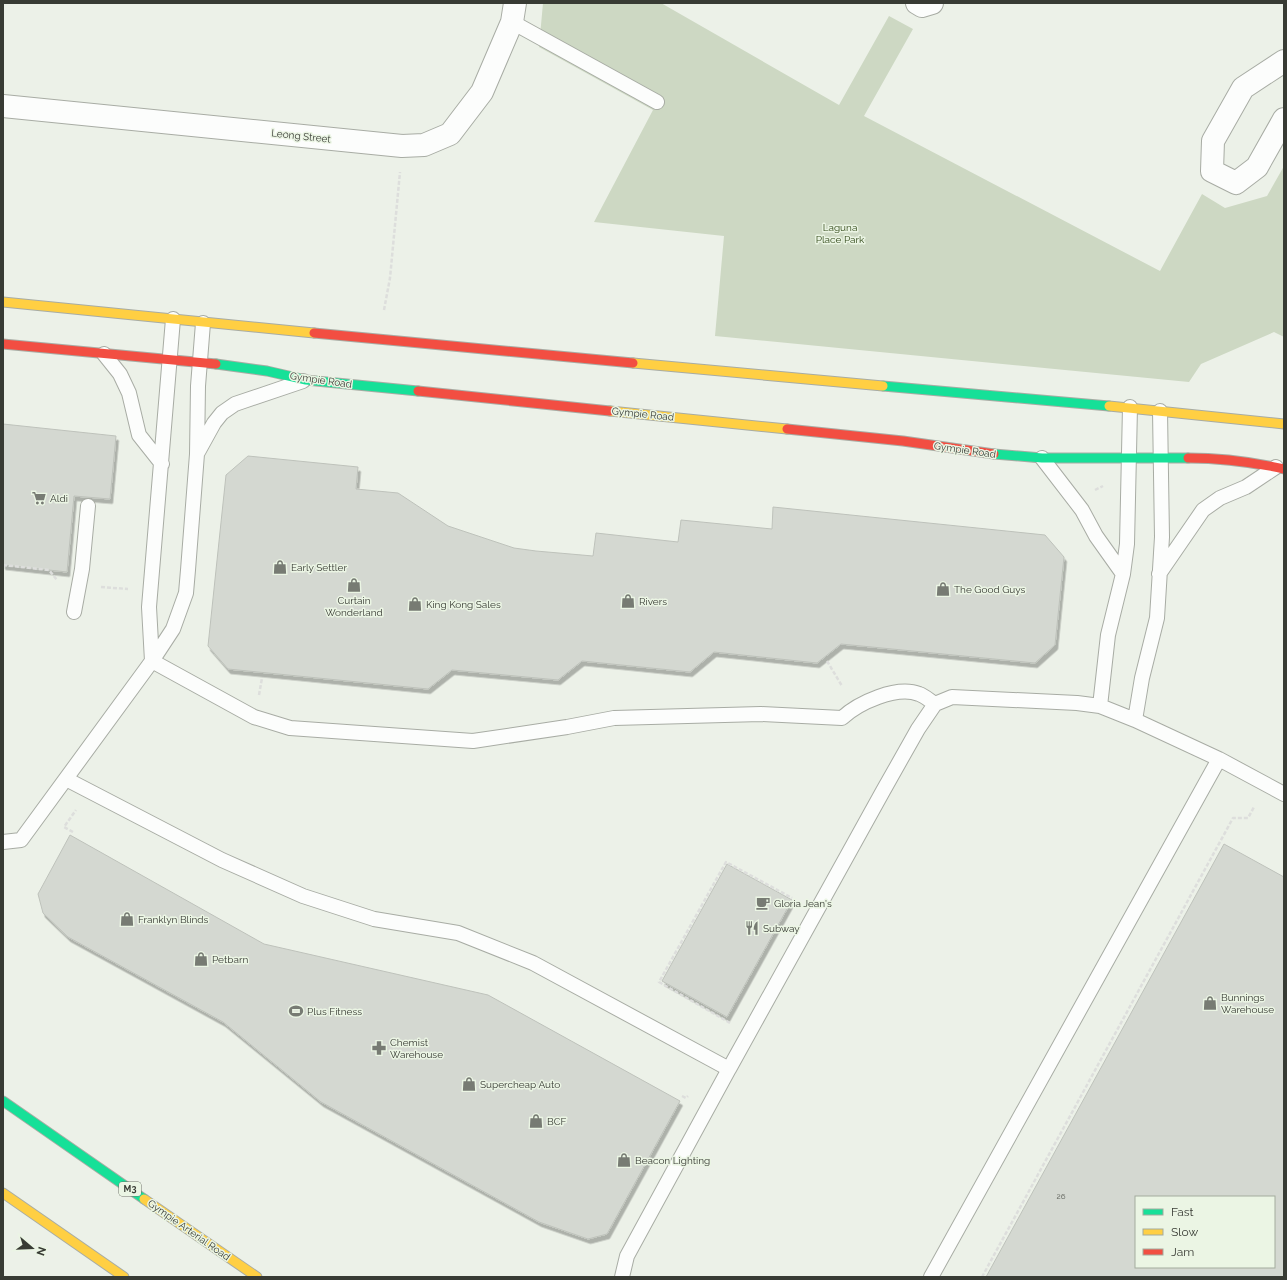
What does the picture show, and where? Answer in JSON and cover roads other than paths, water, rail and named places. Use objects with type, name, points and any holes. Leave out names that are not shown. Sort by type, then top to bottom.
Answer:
[{"type":"main road","points":[[3,302],[203,323],[929,391],[1130,407],[1284,424]]},
{"type":"main road","name":"Gympie Road","points":[[3,344],[267,371],[306,380],[888,439],[1008,456],[1042,458],[1220,458],[1248,460],[1280,468]]},
{"type":"main road","name":"Gympie Arterial Road","points":[[3,1101],[257,1277]]},
{"type":"main road","points":[[3,1193],[124,1277]]},
{"type":"street","points":[[917,3],[922,6],[932,3]]},
{"type":"street","name":"Leong Street","points":[[3,106],[402,146],[424,145],[450,134],[482,92],[514,13]]},
{"type":"street","points":[[1284,61],[1243,88],[1213,141],[1212,171],[1236,183],[1258,167],[1284,119]]},
{"type":"lane","points":[[514,13],[657,102]]},
{"type":"lane","points":[[152,661],[149,607],[173,319]]},
{"type":"lane","points":[[3,842],[21,840],[152,661],[173,629],[186,593],[197,454],[203,323]]},
{"type":"lane","points":[[104,354],[120,374],[129,393],[138,435],[162,464]]},
{"type":"lane","points":[[197,454],[214,423],[222,414],[235,404],[306,380]]},
{"type":"lane","points":[[1100,706],[1108,635],[1123,574],[1127,544],[1130,407]]},
{"type":"lane","points":[[1135,720],[1142,678],[1157,618],[1162,537],[1160,411]]},
{"type":"lane","points":[[1042,458],[1082,510],[1096,536],[1123,574]]},
{"type":"lane","points":[[1159,574],[1203,510],[1220,498],[1246,487],[1280,468]]},
{"type":"lane","points":[[74,612],[82,569],[88,506]]},
{"type":"lane","points":[[152,661],[254,717],[290,728],[473,741],[567,727],[614,718],[761,714],[842,718],[851,709],[894,691],[918,693],[935,704]]},
{"type":"lane","points":[[622,1277],[627,1256],[729,1069],[883,791],[918,729],[935,704],[952,697],[1077,703],[1100,706],[1135,720],[1219,759],[1284,794]]},
{"type":"lane","points":[[931,1277],[1219,759]]},
{"type":"lane","points":[[66,779],[222,860],[303,896],[374,918],[458,933],[533,963],[729,1069]]},
{"type":"place","name":"Aldi","points":[[39,498]]},
{"type":"place","name":"Early Settler","points":[[280,567]]},
{"type":"place","name":"Curtain Wonderland","points":[[354,585]]},
{"type":"place","name":"The Good Guys","points":[[943,589]]},
{"type":"place","name":"Rivers","points":[[628,601]]},
{"type":"place","name":"King Kong Sales","points":[[415,604]]},
{"type":"place","name":"Gloria Jean's","points":[[763,903]]},
{"type":"place","name":"Franklyn Blinds","points":[[127,919]]},
{"type":"place","name":"Subway","points":[[752,928]]},
{"type":"place","name":"Petbarn","points":[[201,959]]},
{"type":"place","name":"Bunnings Warehouse","points":[[1210,1003]]},
{"type":"place","name":"Plus Fitness","points":[[296,1011]]},
{"type":"place","name":"Chemist Warehouse","points":[[379,1048]]},
{"type":"place","name":"Supercheap Auto","points":[[469,1084]]},
{"type":"place","name":"BCF","points":[[536,1121]]},
{"type":"place","name":"Beacon Lighting","points":[[624,1160]]},
{"type":"park label","name":"Laguna Place Park","points":[[840,232]]}]
